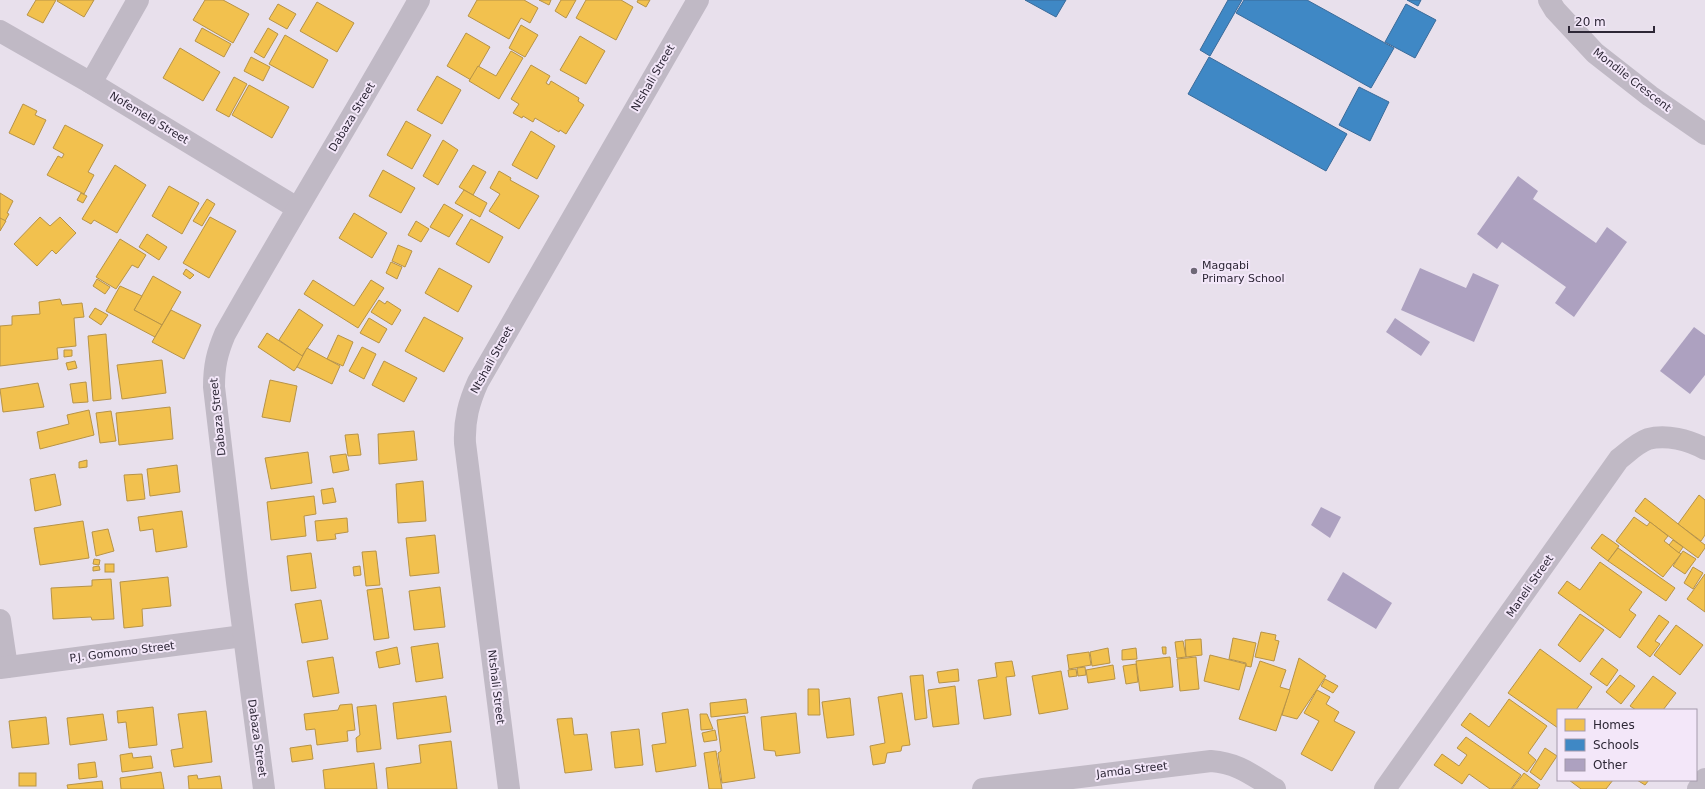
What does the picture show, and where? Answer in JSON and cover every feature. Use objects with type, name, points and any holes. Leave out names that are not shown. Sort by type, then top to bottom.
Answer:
[{"type":"street","points":[[91,82],[138,0]]},
{"type":"street","name":"Dabaza Street","points":[[264,789],[243,636],[214,386],[214,370],[217,352],[225,334],[297,208],[356,110],[419,0]]},
{"type":"street","name":"Ntshali Street","points":[[509,789],[465,443],[465,429],[470,400],[478,382],[698,0]]},
{"type":"street","name":"Mondile Crescent","points":[[1549,0],[1555,10],[1595,53],[1650,96],[1702,126]]},
{"type":"street","name":"Nofemela Street","points":[[0,31],[91,82],[297,208]]},
{"type":"street","name":"Maneli Street","points":[[1385,789],[1619,459],[1634,447],[1648,439],[1682,439],[1705,449]]},
{"type":"street","points":[[0,620],[3,668]]},
{"type":"street","name":"P.J. Gomomo Street","points":[[3,668],[243,636]]},
{"type":"street","name":"Jamda Street","points":[[983,789],[1211,761],[1227,762],[1241,768],[1274,789]]},
{"type":"street","points":[[1698,789],[1705,779]]},
{"type":"building: Homes","points":[[36,0],[56,0],[43,23],[27,15]]},
{"type":"building: Homes","points":[[94,0],[84,17],[57,1]]},
{"type":"building: Homes","points":[[205,0],[223,0],[249,14],[233,43],[193,20]]},
{"type":"building: Homes","points":[[477,0],[524,0],[538,8],[530,23],[521,18],[509,39],[468,16]]},
{"type":"building: Homes","points":[[539,0],[551,0],[549,5]]},
{"type":"building: Homes","points":[[561,0],[576,0],[566,18],[555,11]]},
{"type":"building: Homes","points":[[586,0],[621,0],[633,7],[616,40],[576,18]]},
{"type":"building: Homes","points":[[638,0],[650,0],[646,7],[637,2]]},
{"type":"building: Homes","points":[[317,2],[354,23],[337,52],[300,31]]},
{"type":"building: Homes","points":[[278,4],[296,14],[287,29],[269,19]]},
{"type":"building: Homes","points":[[521,25],[538,35],[525,57],[509,48]]},
{"type":"building: Homes","points":[[202,28],[231,44],[224,57],[195,41]]},
{"type":"building: Homes","points":[[268,28],[278,34],[264,58],[254,52]]},
{"type":"building: Homes","points":[[466,33],[490,47],[471,80],[447,66]]},
{"type":"building: Homes","points":[[285,35],[328,60],[313,88],[269,64]]},
{"type":"building: Homes","points":[[580,36],[605,51],[586,84],[560,70]]},
{"type":"building: Homes","points":[[180,48],[220,72],[203,101],[163,78]]},
{"type":"building: Homes","points":[[511,51],[523,58],[499,99],[469,81],[478,66],[496,76]]},
{"type":"building: Homes","points":[[251,57],[270,67],[263,81],[244,71]]},
{"type":"building: Homes","points":[[531,65],[550,76],[546,83],[549,85],[551,81],[579,98],[578,101],[584,105],[566,134],[560,130],[559,132],[535,118],[533,122],[523,116],[522,118],[513,113],[519,104],[511,99]]},
{"type":"building: Homes","points":[[437,76],[461,90],[442,124],[417,110]]},
{"type":"building: Homes","points":[[234,77],[247,84],[229,117],[216,110]]},
{"type":"building: Homes","points":[[249,85],[289,107],[272,138],[232,115]]},
{"type":"building: Homes","points":[[23,104],[37,111],[35,115],[46,120],[34,145],[9,133]]},
{"type":"building: Homes","points":[[406,121],[431,135],[412,169],[387,155]]},
{"type":"building: Homes","points":[[65,125],[103,145],[88,172],[94,175],[84,194],[47,175],[58,156],[62,158],[64,154],[53,148]]},
{"type":"building: Homes","points":[[531,131],[555,146],[537,179],[512,165]]},
{"type":"building: Homes","points":[[443,140],[458,150],[438,185],[423,176]]},
{"type":"building: Homes","points":[[115,165],[146,185],[117,233],[94,220],[91,224],[82,219]]},
{"type":"building: Homes","points":[[473,165],[486,172],[473,195],[459,187]]},
{"type":"building: Homes","points":[[383,170],[415,188],[401,213],[369,196]]},
{"type":"building: Homes","points":[[499,171],[511,178],[510,180],[539,196],[519,229],[489,211],[500,194],[490,188]]},
{"type":"building: Homes","points":[[169,186],[199,203],[182,234],[152,216]]},
{"type":"building: Homes","points":[[464,190],[487,203],[480,217],[455,203]]},
{"type":"building: Homes","points":[[0,193],[13,201],[7,213],[9,214],[0,230]]},
{"type":"building: Homes","points":[[81,193],[87,196],[83,203],[77,200]]},
{"type":"building: Homes","points":[[207,199],[215,204],[202,226],[193,221]]},
{"type":"building: Homes","points":[[444,204],[463,215],[449,237],[430,227]]},
{"type":"building: Homes","points":[[354,213],[387,233],[372,258],[339,238]]},
{"type":"building: Homes","points":[[40,217],[50,226],[60,217],[76,233],[56,254],[52,250],[37,266],[14,244]]},
{"type":"building: Homes","points":[[210,217],[236,231],[209,278],[183,263]]},
{"type":"building: Homes","points":[[0,218],[6,221],[0,231]]},
{"type":"building: Homes","points":[[471,219],[503,237],[489,263],[456,244]]},
{"type":"building: Homes","points":[[416,221],[429,229],[421,242],[408,235]]},
{"type":"building: Homes","points":[[147,234],[167,247],[159,260],[139,247]]},
{"type":"building: Homes","points":[[120,239],[146,255],[138,268],[132,265],[116,289],[96,277]]},
{"type":"building: Homes","points":[[398,245],[412,251],[405,267],[392,261]]},
{"type":"building: Homes","points":[[391,262],[402,267],[397,279],[386,273]]},
{"type":"building: Homes","points":[[439,268],[472,286],[458,312],[425,293]]},
{"type":"building: Homes","points":[[186,269],[194,275],[190,279],[183,274]]},
{"type":"building: Homes","points":[[153,276],[181,292],[162,325],[134,310]]},
{"type":"building: Homes","points":[[97,279],[110,287],[105,294],[93,286]]},
{"type":"building: Homes","points":[[313,280],[354,306],[371,280],[384,288],[358,328],[304,294]]},
{"type":"building: Homes","points":[[120,286],[142,296],[134,310],[162,325],[155,337],[106,311]]},
{"type":"building: Homes","points":[[60,299],[62,305],[82,303],[84,317],[74,318],[76,346],[57,348],[58,359],[0,366],[0,326],[12,325],[12,316],[40,314],[39,302]]},
{"type":"building: Homes","points":[[379,300],[385,304],[387,301],[401,310],[392,325],[371,312]]},
{"type":"building: Homes","points":[[95,308],[108,315],[101,325],[89,317]]},
{"type":"building: Homes","points":[[299,309],[323,325],[302,356],[279,340]]},
{"type":"building: Homes","points":[[171,310],[201,325],[184,359],[152,342]]},
{"type":"building: Homes","points":[[424,317],[463,338],[444,372],[405,351]]},
{"type":"building: Homes","points":[[369,318],[387,329],[379,343],[360,333]]},
{"type":"building: Homes","points":[[267,333],[304,357],[294,371],[258,347]]},
{"type":"building: Homes","points":[[106,334],[111,399],[93,401],[88,336]]},
{"type":"building: Homes","points":[[338,335],[353,342],[343,366],[327,359]]},
{"type":"building: Homes","points":[[362,347],[376,354],[364,379],[349,371]]},
{"type":"building: Homes","points":[[307,348],[340,366],[332,384],[297,367]]},
{"type":"building: Homes","points":[[64,350],[72,350],[72,356],[64,357]]},
{"type":"building: Homes","points":[[162,360],[166,393],[122,399],[117,365]]},
{"type":"building: Homes","points":[[75,361],[77,368],[68,370],[66,363]]},
{"type":"building: Homes","points":[[384,361],[417,378],[404,402],[372,385]]},
{"type":"building: Homes","points":[[270,380],[297,386],[290,422],[262,417]]},
{"type":"building: Homes","points":[[86,382],[88,402],[73,403],[70,384]]},
{"type":"building: Homes","points":[[38,383],[44,407],[3,412],[0,389]]},
{"type":"building: Homes","points":[[170,407],[173,439],[119,445],[116,413]]},
{"type":"building: Homes","points":[[89,410],[94,435],[40,449],[37,432],[69,424],[67,415]]},
{"type":"building: Homes","points":[[111,411],[116,441],[100,443],[96,413]]},
{"type":"building: Homes","points":[[414,431],[417,460],[379,464],[378,434]]},
{"type":"building: Homes","points":[[358,434],[361,455],[348,456],[345,435]]},
{"type":"building: Homes","points":[[308,452],[312,483],[271,489],[265,458]]},
{"type":"building: Homes","points":[[346,454],[349,470],[333,473],[330,456]]},
{"type":"building: Homes","points":[[87,460],[87,467],[79,468],[79,462]]},
{"type":"building: Homes","points":[[177,465],[180,492],[150,496],[147,469]]},
{"type":"building: Homes","points":[[55,474],[61,505],[35,511],[30,479]]},
{"type":"building: Homes","points":[[142,474],[145,499],[127,501],[124,475]]},
{"type":"building: Homes","points":[[423,481],[426,521],[398,523],[396,484]]},
{"type":"building: Homes","points":[[333,488],[336,502],[323,504],[321,490]]},
{"type":"building: Homes","points":[[1699,495],[1705,500],[1705,535],[1701,541],[1678,524]]},
{"type":"building: Homes","points":[[314,496],[316,514],[304,516],[306,536],[271,540],[267,502]]},
{"type":"building: Homes","points":[[1645,498],[1705,545],[1705,548],[1698,558],[1635,511]]},
{"type":"building: Homes","points":[[182,511],[187,547],[156,552],[153,529],[140,531],[138,517]]},
{"type":"building: Homes","points":[[1634,517],[1647,526],[1650,522],[1668,536],[1664,541],[1681,554],[1663,577],[1616,541]]},
{"type":"building: Homes","points":[[347,518],[348,532],[335,534],[336,539],[317,541],[315,521]]},
{"type":"building: Homes","points":[[83,521],[89,558],[40,565],[34,528]]},
{"type":"building: Homes","points":[[108,529],[114,551],[96,556],[92,532]]},
{"type":"building: Homes","points":[[1602,534],[1619,546],[1608,561],[1591,548]]},
{"type":"building: Homes","points":[[435,535],[439,573],[410,576],[406,538]]},
{"type":"building: Homes","points":[[1673,540],[1683,547],[1679,553],[1669,545]]},
{"type":"building: Homes","points":[[1618,548],[1675,588],[1666,601],[1608,561]]},
{"type":"building: Homes","points":[[376,551],[380,585],[366,586],[362,552]]},
{"type":"building: Homes","points":[[1683,551],[1696,559],[1685,574],[1673,566]]},
{"type":"building: Homes","points":[[311,553],[316,588],[291,591],[287,556]]},
{"type":"building: Homes","points":[[94,559],[100,560],[99,565],[93,564]]},
{"type":"building: Homes","points":[[1600,562],[1642,592],[1629,610],[1636,615],[1620,638],[1558,593],[1567,581],[1580,590]]},
{"type":"building: Homes","points":[[105,564],[114,564],[114,572],[105,572]]},
{"type":"building: Homes","points":[[99,566],[100,570],[93,571],[93,567]]},
{"type":"building: Homes","points":[[360,566],[361,575],[354,576],[353,567]]},
{"type":"building: Homes","points":[[1693,567],[1703,573],[1693,589],[1684,583]]},
{"type":"building: Homes","points":[[1705,574],[1705,612],[1687,599]]},
{"type":"building: Homes","points":[[168,577],[171,606],[142,609],[143,626],[124,628],[120,582]]},
{"type":"building: Homes","points":[[111,579],[114,619],[92,620],[91,617],[53,619],[51,588],[92,586],[92,580]]},
{"type":"building: Homes","points":[[440,587],[445,627],[414,630],[409,591]]},
{"type":"building: Homes","points":[[382,588],[389,638],[374,640],[367,590]]},
{"type":"building: Homes","points":[[321,600],[328,639],[302,643],[295,604]]},
{"type":"building: Homes","points":[[1580,614],[1604,630],[1580,662],[1558,645]]},
{"type":"building: Homes","points":[[1659,615],[1669,622],[1655,641],[1660,644],[1650,657],[1637,647]]},
{"type":"building: Homes","points":[[1676,625],[1703,645],[1680,675],[1654,655]]},
{"type":"building: Homes","points":[[1261,632],[1276,635],[1275,640],[1279,641],[1274,661],[1255,657]]},
{"type":"building: Homes","points":[[1233,638],[1256,643],[1251,667],[1246,666],[1246,663],[1229,659]]},
{"type":"building: Homes","points":[[1201,639],[1202,655],[1186,657],[1185,640]]},
{"type":"building: Homes","points":[[1183,641],[1186,657],[1177,658],[1175,642]]},
{"type":"building: Homes","points":[[438,643],[443,678],[416,682],[411,647]]},
{"type":"building: Homes","points":[[397,647],[400,664],[379,668],[376,652]]},
{"type":"building: Homes","points":[[1162,647],[1166,647],[1166,654],[1163,654]]},
{"type":"building: Homes","points":[[1108,648],[1110,663],[1092,666],[1090,652]]},
{"type":"building: Homes","points":[[1136,648],[1137,659],[1122,660],[1122,650]]},
{"type":"building: Homes","points":[[1540,649],[1592,687],[1577,709],[1557,709],[1557,727],[1508,693]]},
{"type":"building: Homes","points":[[1089,652],[1091,665],[1069,669],[1067,655]]},
{"type":"building: Homes","points":[[1210,655],[1246,664],[1239,690],[1204,681]]},
{"type":"building: Homes","points":[[333,657],[339,693],[313,697],[307,661]]},
{"type":"building: Homes","points":[[1170,657],[1173,687],[1140,691],[1136,661]]},
{"type":"building: Homes","points":[[1196,657],[1199,689],[1180,691],[1177,659]]},
{"type":"building: Homes","points":[[1299,658],[1326,676],[1297,719],[1282,715]]},
{"type":"building: Homes","points":[[1602,658],[1618,670],[1607,686],[1590,674]]},
{"type":"building: Homes","points":[[1012,661],[1015,676],[1006,677],[1011,715],[984,719],[978,680],[997,677],[995,663]]},
{"type":"building: Homes","points":[[1260,661],[1286,670],[1280,687],[1290,690],[1276,731],[1239,719]]},
{"type":"building: Homes","points":[[1136,664],[1138,682],[1126,684],[1123,666]]},
{"type":"building: Homes","points":[[1113,665],[1115,679],[1088,683],[1086,670]]},
{"type":"building: Homes","points":[[1085,667],[1086,675],[1078,676],[1077,668]]},
{"type":"building: Homes","points":[[958,669],[959,681],[939,683],[937,672]]},
{"type":"building: Homes","points":[[1076,669],[1077,676],[1069,677],[1068,670]]},
{"type":"building: Homes","points":[[1061,671],[1068,709],[1039,714],[1032,676]]},
{"type":"building: Homes","points":[[923,675],[927,718],[915,720],[910,676]]},
{"type":"building: Homes","points":[[1620,675],[1635,686],[1621,704],[1606,692]]},
{"type":"building: Homes","points":[[1653,676],[1676,693],[1664,709],[1634,709],[1630,706]]},
{"type":"building: Homes","points":[[1325,679],[1338,686],[1333,693],[1321,686]]},
{"type":"building: Homes","points":[[955,686],[959,724],[933,727],[928,690]]},
{"type":"building: Homes","points":[[808,689],[819,689],[820,715],[808,715]]},
{"type":"building: Homes","points":[[1317,690],[1330,697],[1326,704],[1339,712],[1334,721],[1355,732],[1332,771],[1301,754],[1319,721],[1304,713]]},
{"type":"building: Homes","points":[[902,693],[910,745],[902,746],[901,751],[887,753],[885,763],[873,765],[870,746],[885,743],[878,697]]},
{"type":"building: Homes","points":[[446,696],[451,732],[397,739],[393,703]]},
{"type":"building: Homes","points":[[850,698],[854,735],[827,738],[822,702]]},
{"type":"building: Homes","points":[[746,699],[748,713],[711,717],[710,703]]},
{"type":"building: Homes","points":[[1509,699],[1547,726],[1528,753],[1536,760],[1527,772],[1461,725],[1470,713],[1489,727]]},
{"type":"building: Homes","points":[[352,704],[355,730],[347,731],[348,741],[317,745],[315,729],[306,730],[304,714],[338,710],[340,705]]},
{"type":"building: Homes","points":[[376,705],[381,749],[357,752],[356,738],[360,735],[357,707]]},
{"type":"building: Homes","points":[[153,707],[157,745],[129,748],[126,722],[118,723],[117,711]]},
{"type":"building: Homes","points":[[688,709],[696,766],[656,772],[652,745],[666,743],[662,713]]},
{"type":"building: Homes","points":[[206,711],[212,762],[174,767],[171,750],[183,748],[178,714]]},
{"type":"building: Homes","points":[[796,713],[800,753],[776,756],[775,751],[764,750],[761,717]]},
{"type":"building: Homes","points":[[103,714],[107,740],[70,745],[67,718]]},
{"type":"building: Homes","points":[[700,714],[707,714],[713,729],[701,730]]},
{"type":"building: Homes","points":[[745,716],[755,778],[722,783],[718,753],[721,751],[717,720]]},
{"type":"building: Homes","points":[[46,717],[49,744],[12,748],[9,721]]},
{"type":"building: Homes","points":[[572,718],[574,735],[587,734],[592,770],[565,773],[557,719]]},
{"type":"building: Homes","points":[[639,729],[643,765],[615,768],[611,732]]},
{"type":"building: Homes","points":[[715,730],[717,740],[704,742],[702,733]]},
{"type":"building: Homes","points":[[1466,737],[1521,775],[1511,789],[1490,789],[1469,774],[1462,784],[1434,765],[1442,754],[1459,766],[1467,755],[1457,748]]},
{"type":"building: Homes","points":[[451,741],[457,789],[388,789],[386,768],[421,763],[419,745]]},
{"type":"building: Homes","points":[[311,745],[313,759],[292,762],[290,748]]},
{"type":"building: Homes","points":[[1545,748],[1557,756],[1541,780],[1530,772]]},
{"type":"building: Homes","points":[[716,751],[722,789],[709,789],[704,753]]},
{"type":"building: Homes","points":[[132,753],[133,758],[151,756],[153,768],[122,772],[120,755]]},
{"type":"building: Homes","points":[[95,762],[97,777],[79,779],[78,764]]},
{"type":"building: Homes","points":[[374,763],[377,789],[325,789],[323,770]]},
{"type":"building: Homes","points":[[161,772],[164,789],[121,789],[120,778]]},
{"type":"building: Homes","points":[[19,773],[36,773],[36,786],[19,786]]},
{"type":"building: Homes","points":[[1524,773],[1540,785],[1537,789],[1512,789]]},
{"type":"building: Homes","points":[[197,775],[198,779],[220,776],[222,789],[189,789],[188,776]]},
{"type":"building: Homes","points":[[102,781],[103,789],[68,789],[67,785]]},
{"type":"building: Homes","points":[[1570,781],[1612,781],[1606,789],[1581,789]]},
{"type":"building: Homes","points":[[1639,781],[1648,781],[1645,785]]},
{"type":"building: Schools","points":[[1025,0],[1066,0],[1056,17]]},
{"type":"building: Schools","points":[[1228,0],[1242,0],[1210,56],[1200,50]]},
{"type":"building: Schools","points":[[1244,0],[1307,0],[1394,48],[1371,88],[1236,13]]},
{"type":"building: Schools","points":[[1407,0],[1421,0],[1418,6]]},
{"type":"building: Schools","points":[[1406,4],[1436,20],[1415,58],[1385,42]]},
{"type":"building: Schools","points":[[1209,57],[1347,134],[1326,171],[1188,94]]},
{"type":"building: Schools","points":[[1359,87],[1389,102],[1370,141],[1339,125]]},
{"type":"building: Other","points":[[1518,176],[1538,191],[1533,199],[1596,243],[1607,227],[1627,242],[1574,317],[1555,303],[1566,287],[1502,242],[1497,249],[1477,234]]},
{"type":"building: Other","points":[[1420,268],[1466,288],[1473,273],[1499,285],[1474,342],[1401,310]]},
{"type":"building: Other","points":[[1395,318],[1430,342],[1421,356],[1386,332]]},
{"type":"building: Other","points":[[1694,327],[1705,335],[1705,375],[1690,394],[1660,371]]},
{"type":"building: Other","points":[[1321,507],[1341,517],[1330,538],[1311,525]]},
{"type":"building: Other","points":[[1343,572],[1392,603],[1376,629],[1327,600]]},
{"type":"place","name":"Magqabi Primary School","points":[[1194,271]]}]
